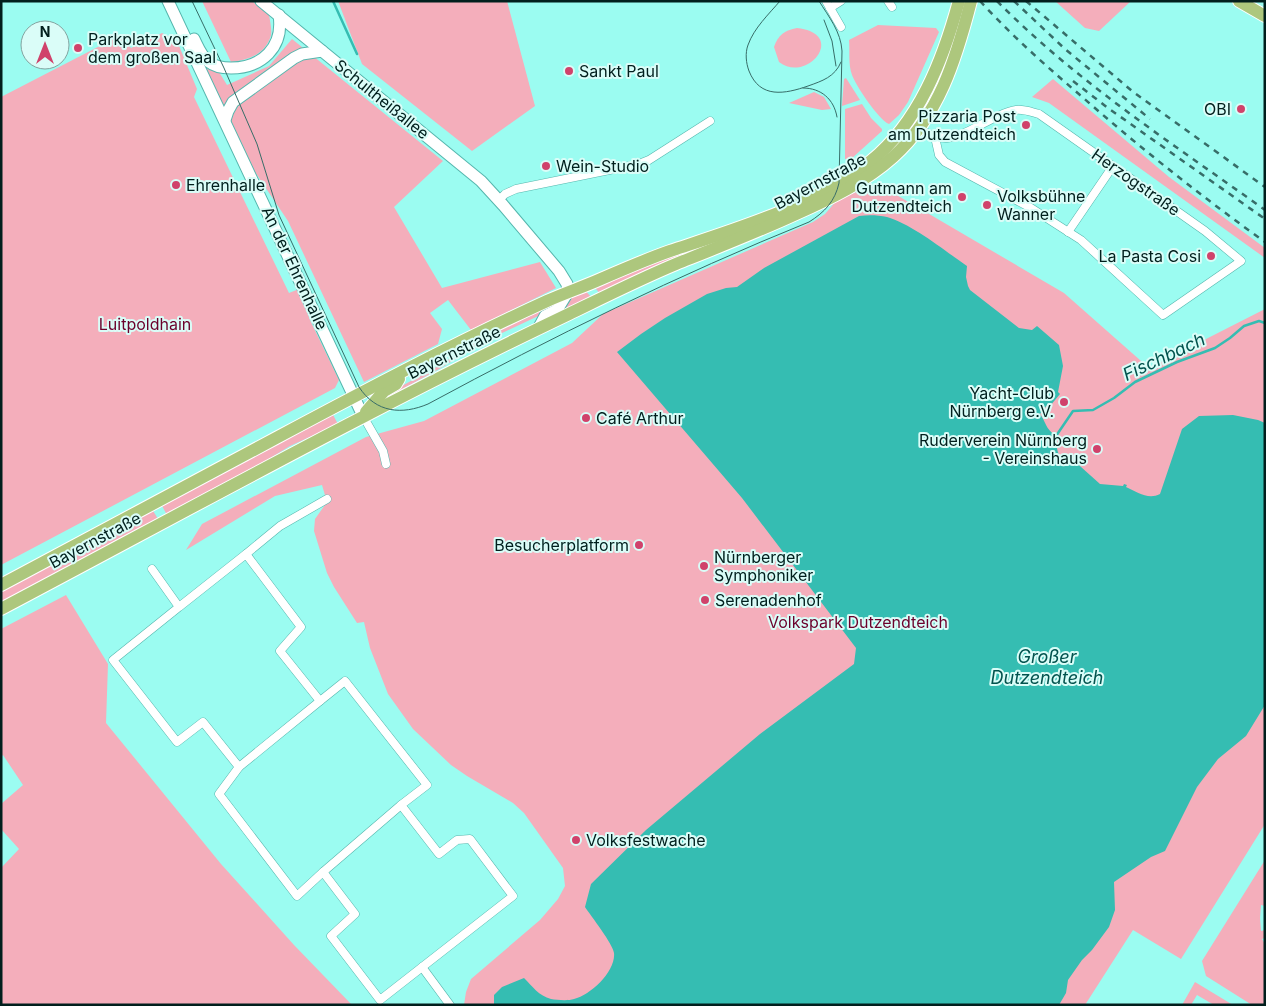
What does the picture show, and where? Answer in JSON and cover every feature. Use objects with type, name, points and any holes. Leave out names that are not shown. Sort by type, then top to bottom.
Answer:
[{"type":"main road","points":[[168,1],[225,120]]},
{"type":"main road","name":"Schultheißallee","points":[[261,1],[461,164],[499,200],[559,271],[567,284],[568,292]]},
{"type":"main road","name":"Bayernstraße","points":[[1,585],[458,343],[568,292],[659,255],[741,227],[782,210],[834,185],[856,172],[876,157],[894,138],[924,94],[938,66],[959,1]]},
{"type":"main road","name":"Bayernstraße","points":[[1,609],[447,372],[656,273],[727,244],[835,195],[883,166],[902,149],[920,128],[932,109],[957,53],[971,1]]},
{"type":"main road","points":[[1239,1],[1265,16]]},
{"type":"main road","points":[[1256,1],[1265,7]]},
{"type":"main road","points":[[180,26],[192,35],[201,54],[210,63],[224,68],[236,68],[253,64],[270,52],[280,31],[279,15]]},
{"type":"main road","points":[[225,120],[234,102],[285,64],[302,54],[322,51]]},
{"type":"main road","name":"An der Ehrenhalle","points":[[225,120],[363,416]]},
{"type":"main road","points":[[538,329],[545,316],[557,310],[568,292]]},
{"type":"main road","points":[[363,416],[384,391],[396,384],[404,370]]},
{"type":"main road","points":[[286,433],[292,436],[294,440],[294,452]]},
{"type":"street","points":[[841,1],[828,4],[841,27]]},
{"type":"street","name":"Herzogstraße","points":[[935,137],[942,139],[955,136],[1010,111],[1026,110],[1045,118],[1206,231],[1241,261],[1163,314],[1104,259],[1068,232]]},
{"type":"street","points":[[908,120],[935,137],[939,155],[945,162],[1031,208],[1068,232],[1113,166]]},
{"type":"street","points":[[499,200],[505,194],[516,189],[639,164],[649,160],[710,121]]},
{"type":"street","points":[[363,416],[383,452],[386,464]]},
{"type":"street","points":[[239,767],[203,722],[177,742],[113,660],[280,526],[326,499]]},
{"type":"street","points":[[246,554],[301,627],[280,651],[320,701]]},
{"type":"street","points":[[152,569],[179,607]]},
{"type":"street","points":[[345,681],[427,785],[401,805],[297,896],[219,794],[239,767],[345,681]]},
{"type":"street","points":[[323,872],[355,914],[331,936],[380,1000],[513,896],[470,839],[457,840],[439,854],[401,805]]},
{"type":"street","points":[[422,967],[450,1005]]},
{"type":"green space","points":[[202,1],[252,1],[269,15],[271,35],[269,42],[256,55],[244,60],[231,62]]},
{"type":"green space","points":[[338,1],[507,1],[535,106],[472,151],[362,64]]},
{"type":"green space","points":[[1055,1],[1131,1],[1099,31],[1085,28]]},
{"type":"green space","points":[[878,25],[936,28],[939,32],[908,102],[899,115],[889,124],[874,110],[863,94],[854,80],[850,66],[849,40]]},
{"type":"green space","points":[[797,28],[812,32],[820,39],[821,47],[818,56],[810,62],[801,67],[790,67],[779,62],[774,47],[782,34]]},
{"type":"green space","name":"Luitpoldhain","points":[[162,33],[177,41],[197,89],[194,97],[289,293],[299,289],[310,320],[339,380],[335,388],[1,565],[1,97],[53,70],[70,70],[70,61],[121,35],[131,48]]},
{"type":"green space","points":[[292,39],[443,161],[394,207],[442,288],[540,262],[556,288],[471,330],[448,300],[430,313],[442,329],[438,344],[364,382],[288,221],[251,166],[202,67],[219,72],[227,85],[269,66]]},
{"type":"green space","points":[[846,78],[860,100],[842,106],[844,79]]},
{"type":"green space","points":[[1053,79],[1169,177],[1265,248],[1265,258],[1049,103],[1032,97]]},
{"type":"green space","points":[[814,92],[824,97],[831,109],[822,110],[789,103]]},
{"type":"green space","points":[[862,104],[882,131],[851,159],[845,159],[845,109]]},
{"type":"green space","name":"Volkspark Dutzendteich","points":[[871,186],[883,187],[1064,293],[1149,368],[1265,309],[1265,824],[1181,959],[1133,930],[1085,1005],[464,1005],[471,979],[540,920],[558,899],[565,886],[563,868],[524,813],[513,803],[451,765],[413,729],[388,694],[370,648],[364,622],[357,623],[327,573],[314,531],[315,519],[327,502],[322,485],[275,496],[186,550],[202,524],[366,437],[424,421],[572,343],[603,314],[813,222],[825,214],[837,200]]},
{"type":"green space","points":[[721,239],[600,294],[593,285]]},
{"type":"green space","points":[[584,289],[592,298],[565,311],[563,309],[567,300]]},
{"type":"green space","points":[[553,305],[549,311],[483,342],[441,368],[386,398],[387,394],[440,365],[491,332]]},
{"type":"green space","points":[[332,413],[338,424],[290,446],[236,479],[167,515],[161,504]]},
{"type":"green space","points":[[152,509],[158,519],[1,603],[1,590]]},
{"type":"green space","points":[[66,595],[108,664],[106,723],[221,864],[294,945],[352,1005],[1,1005],[1,868],[19,849],[1,829],[1,804],[23,785],[3,755],[1,757],[1,629]]},
{"type":"green space","points":[[1265,860],[1265,906],[1261,905],[1260,918],[1261,931],[1265,930],[1265,938],[1262,939],[1265,944],[1265,1005],[1252,1005],[1206,976],[1202,961]]},
{"type":"green space","points":[[1195,982],[1233,1005],[1214,1005],[1197,995],[1191,1005],[1182,1005]]},
{"type":"water","name":"Großer Dutzendteich","points":[[859,216],[887,217],[907,225],[967,266],[966,277],[970,290],[1019,328],[1032,330],[1037,326],[1059,345],[1063,366],[1058,392],[1060,394],[1040,414],[1048,428],[1056,436],[1058,451],[1064,462],[1071,458],[1100,484],[1123,486],[1124,484],[1127,485],[1126,487],[1143,495],[1156,496],[1160,494],[1182,429],[1199,416],[1233,415],[1265,423],[1265,705],[1246,736],[1218,759],[1197,787],[1165,851],[1151,857],[1114,882],[1115,910],[1109,927],[1068,980],[1066,993],[1059,1005],[494,1005],[494,995],[502,987],[524,978],[539,993],[553,999],[566,1000],[581,997],[595,987],[611,967],[614,953],[606,937],[585,907],[591,884],[646,830],[760,734],[854,664],[856,648],[742,498],[617,352],[665,318],[707,294],[726,288],[737,287],[764,268]]},
{"type":"waterway","name":"Fischbach","points":[[333,1],[357,54]]},
{"type":"waterway","name":"Fischbach","points":[[1056,436],[1073,411],[1093,410],[1114,398],[1135,382],[1177,362],[1215,348],[1244,326],[1259,321],[1265,323]]},
{"type":"tram line","points":[[192,1],[257,144],[279,215],[359,387],[366,396],[381,407],[399,410],[409,410],[428,404],[616,308],[712,263],[809,222],[820,214],[832,201],[839,183],[842,51],[837,31],[819,1]]},
{"type":"tram line","points":[[780,1],[758,27],[747,48],[748,68],[754,80],[766,90],[774,92],[791,91],[828,78],[841,62]]},
{"type":"tram line","points":[[824,20],[832,41],[836,66]]},
{"type":"tram line","points":[[803,88],[821,92],[826,96],[833,105],[837,117]]},
{"type":"railway","points":[[980,1],[1028,50],[1067,84],[1194,189],[1265,242]]},
{"type":"railway","points":[[997,1],[1060,59],[1126,111],[1265,210]]},
{"type":"railway","points":[[1014,1],[1065,49],[1150,119]]},
{"type":"railway","points":[[1026,1],[1132,91],[1265,187]]},
{"type":"railway","points":[[1073,81],[1265,219]]},
{"type":"place","name":"Parkplatz vor dem großen Saal","points":[[78,48]]},
{"type":"place","name":"Sankt Paul","points":[[569,71]]},
{"type":"place","name":"OBI","points":[[1241,109]]},
{"type":"place","name":"Pizzaria Post am Dutzendteich","points":[[1026,125]]},
{"type":"place","name":"Wein-Studio","points":[[546,166]]},
{"type":"place","name":"Ehrenhalle","points":[[176,185]]},
{"type":"place","name":"Gutmann am Dutzendteich","points":[[962,197]]},
{"type":"place","name":"Volksbühne Wanner","points":[[987,205]]},
{"type":"place","name":"La Pasta Cosi","points":[[1211,256]]},
{"type":"place","name":"Yacht-Club Nürnberg e.V.","points":[[1064,402]]},
{"type":"place","name":"Café Arthur","points":[[586,418]]},
{"type":"place","name":"Ruderverein Nürnberg - Vereinshaus","points":[[1097,449]]},
{"type":"place","name":"Besucherplatform","points":[[639,545]]},
{"type":"place","name":"Nürnberger Symphoniker","points":[[704,566]]},
{"type":"place","name":"Serenadenhof","points":[[705,600]]},
{"type":"place","name":"Volksfestwache","points":[[576,840]]}]
